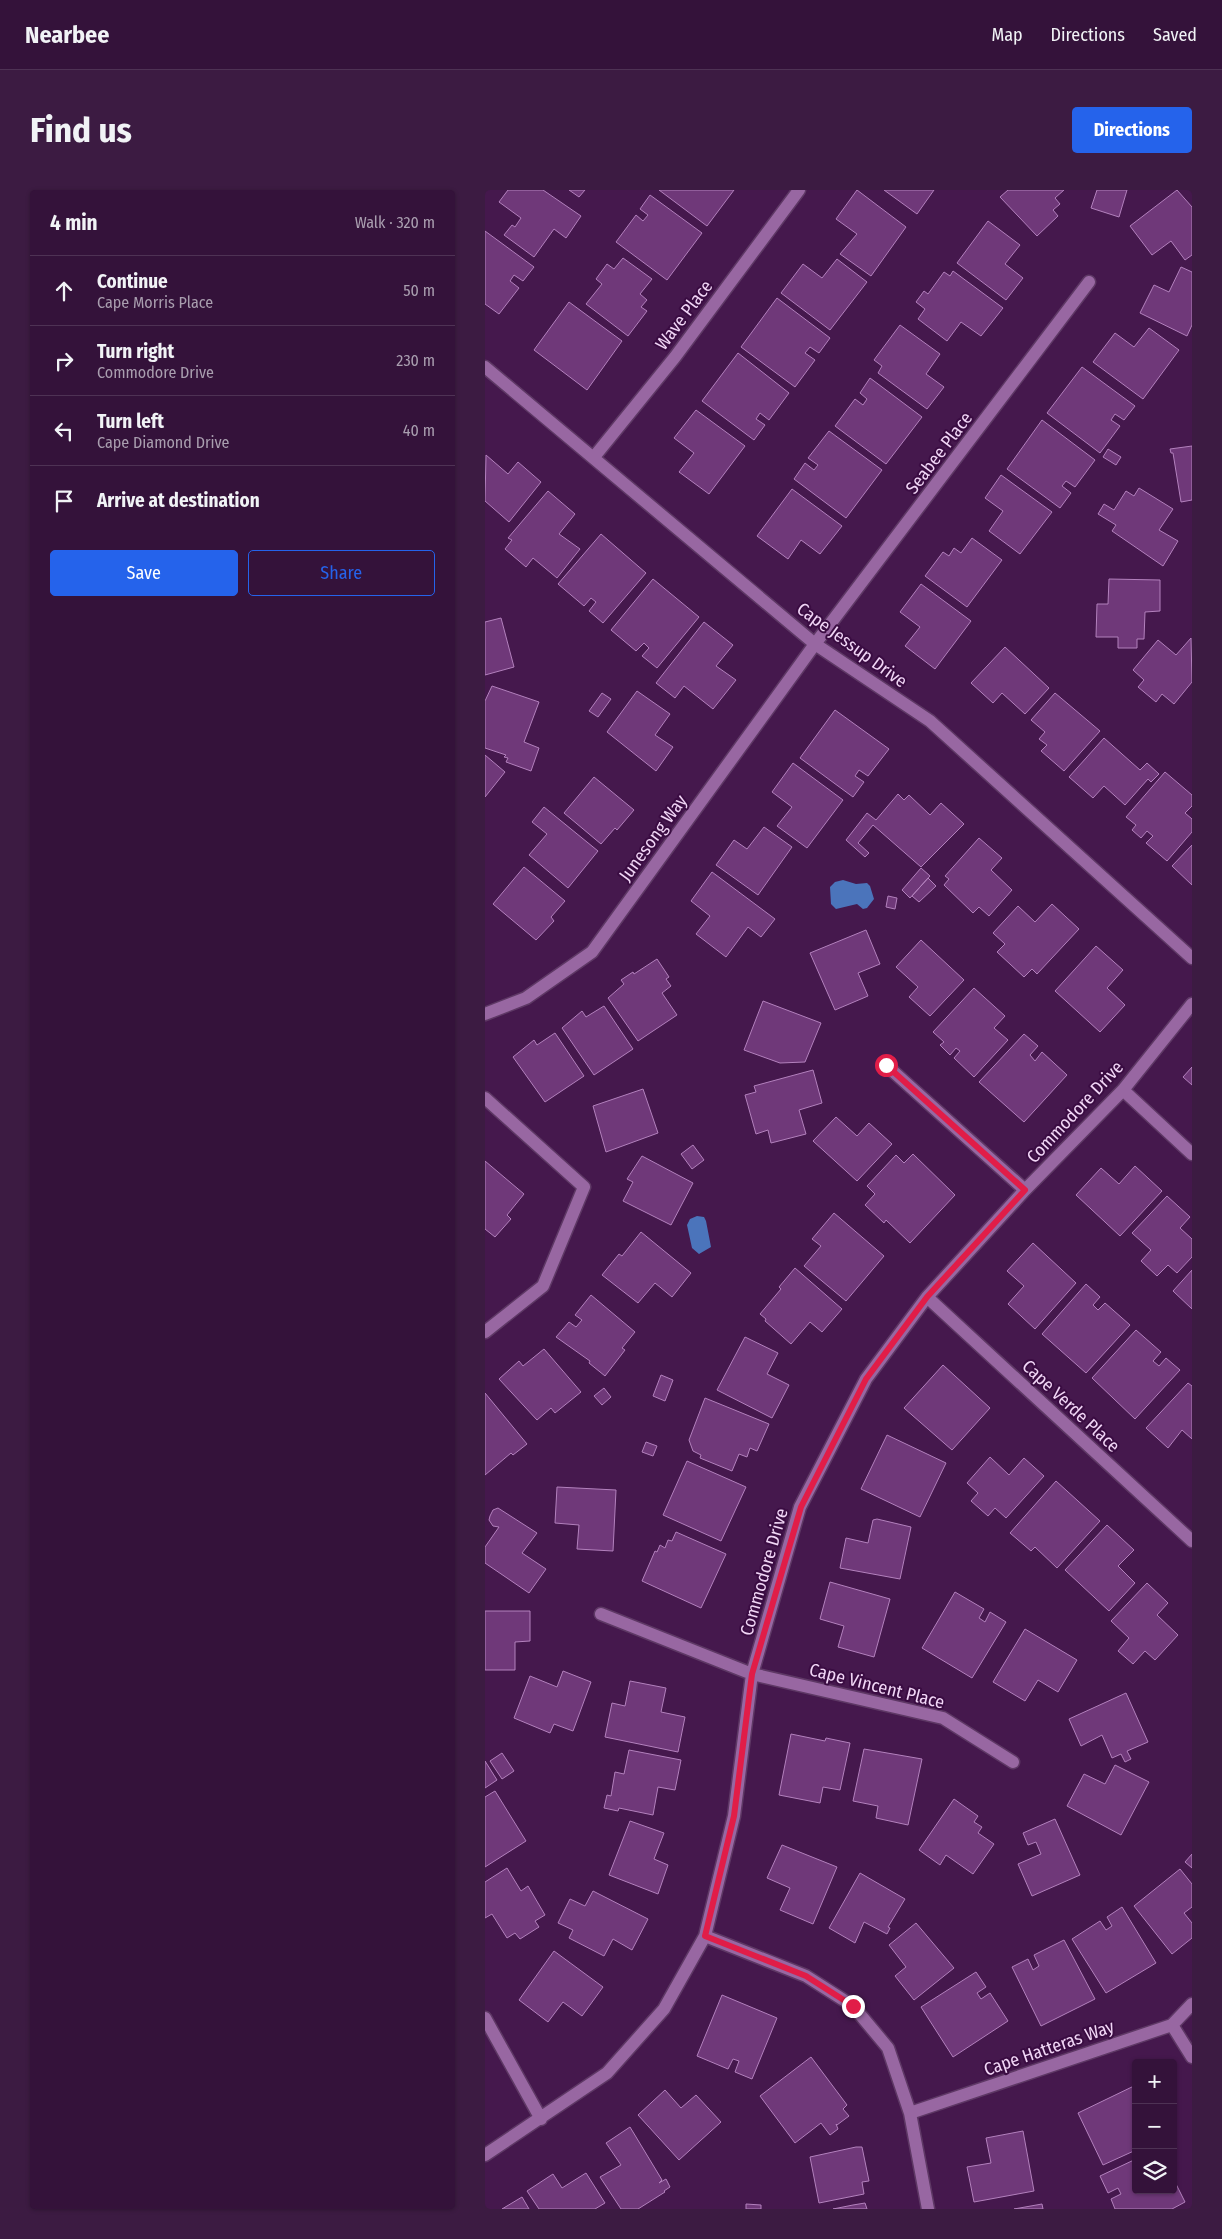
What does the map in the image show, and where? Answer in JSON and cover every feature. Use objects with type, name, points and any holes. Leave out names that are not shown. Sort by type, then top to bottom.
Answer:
[{"type":"street","name":"Wave Place","points":[[594,457],[675,357],[799,190]]},
{"type":"street","name":"Seabee Place","points":[[815,644],[876,566],[1089,282]]},
{"type":"street","name":"Cape Jessup Drive","points":[[485,367],[815,644],[930,721],[1192,958]]},
{"type":"street","name":"Junesong Way","points":[[485,1014],[526,998],[592,952],[815,644]]},
{"type":"street","name":"Commodore Drive","points":[[485,2154],[541,2119],[607,2073],[664,2009],[705,1936],[734,1816],[752,1674],[801,1507],[866,1379],[927,1297],[1025,1190],[1123,1090],[1192,1004]]},
{"type":"street","points":[[886,1065],[1025,1190]]},
{"type":"street","points":[[1123,1090],[1192,1154]]},
{"type":"street","points":[[485,1098],[584,1188],[543,1286],[485,1332]]},
{"type":"street","name":"Cape Verde Place","points":[[927,1297],[1192,1540]]},
{"type":"street","name":"Cape Vincent Place","points":[[601,1614],[752,1674],[943,1718],[1013,1762]]},
{"type":"street","points":[[705,1936],[806,1976],[853,2006],[888,2048],[910,2113],[928,2209]]},
{"type":"street","name":"Cape Hatteras Way","points":[[910,2113],[1172,2025],[1192,2004]]},
{"type":"street","points":[[485,2018],[541,2119]]},
{"type":"street","points":[[1172,2025],[1192,2057]]},
{"type":"water","points":[[843,880],[856,884],[867,883],[870,886],[874,899],[867,908],[863,909],[857,904],[836,909],[831,904],[830,887],[835,882]]},
{"type":"water","points":[[697,1216],[704,1217],[706,1221],[711,1247],[699,1254],[692,1248],[687,1225],[690,1219]]},
{"type":"building","points":[[508,190],[543,190],[581,216],[566,238],[554,229],[534,257],[504,235],[512,225],[515,227],[521,218],[499,202]]},
{"type":"building","points":[[569,190],[585,190],[579,197]]},
{"type":"building","points":[[659,190],[734,190],[707,226]]},
{"type":"building","points":[[857,190],[906,227],[871,276],[840,254],[857,234],[836,219]]},
{"type":"building","points":[[884,190],[934,190],[917,214]]},
{"type":"building","points":[[1008,190],[1064,190],[1055,198],[1060,204],[1053,210],[1058,216],[1037,236],[1000,197]]},
{"type":"building","points":[[1097,190],[1127,190],[1119,217],[1091,208]]},
{"type":"building","points":[[1177,190],[1192,207],[1192,255],[1185,260],[1171,241],[1152,255],[1130,226]]},
{"type":"building","points":[[650,195],[702,233],[667,280],[616,242],[636,215],[643,221],[648,215],[640,209]]},
{"type":"building","points":[[988,221],[1020,245],[1005,264],[1023,278],[1006,300],[957,263]]},
{"type":"building","points":[[485,231],[534,267],[523,281],[514,275],[510,281],[519,288],[499,314],[485,304]]},
{"type":"building","points":[[623,258],[652,279],[640,294],[647,300],[641,307],[647,311],[628,336],[586,304],[602,284],[596,279],[607,264],[614,269]]},
{"type":"building","points":[[837,259],[867,282],[830,330],[781,293],[803,264],[822,278]]},
{"type":"building","points":[[1181,267],[1192,272],[1192,325],[1187,336],[1140,313],[1154,285],[1169,292]]},
{"type":"building","points":[[953,271],[1003,308],[981,336],[961,322],[947,341],[918,319],[925,309],[916,302],[924,291],[928,294],[944,272],[950,276]]},
{"type":"building","points":[[777,298],[830,338],[819,353],[810,347],[805,353],[815,360],[795,387],[741,347]]},
{"type":"building","points":[[569,302],[622,341],[587,390],[534,350]]},
{"type":"building","points":[[900,325],[940,354],[926,374],[944,387],[927,409],[878,373],[882,366],[874,360]]},
{"type":"building","points":[[1149,328],[1179,350],[1143,399],[1093,362],[1115,333],[1134,347]]},
{"type":"building","points":[[738,353],[789,393],[769,420],[760,413],[756,419],[765,425],[754,440],[702,401]]},
{"type":"building","points":[[1082,367],[1135,406],[1124,420],[1115,414],[1111,420],[1120,426],[1100,453],[1047,413]]},
{"type":"building","points":[[870,378],[922,417],[886,464],[835,426],[855,399],[863,405],[867,399],[860,393]]},
{"type":"building","points":[[696,410],[745,446],[709,494],[679,472],[694,453],[674,438]]},
{"type":"building","points":[[1042,420],[1095,460],[1075,487],[1066,481],[1062,486],[1071,493],[1060,508],[1007,469]]},
{"type":"building","points":[[829,431],[882,470],[846,518],[794,479],[805,463],[814,470],[818,465],[808,458]]},
{"type":"building","points":[[1192,446],[1192,500],[1181,502],[1173,453],[1171,453],[1170,449]]},
{"type":"building","points":[[1108,449],[1121,457],[1116,465],[1103,457]]},
{"type":"building","points":[[486,455],[508,474],[518,462],[541,482],[509,522],[485,501]]},
{"type":"building","points":[[1001,475],[1052,512],[1020,554],[989,531],[1003,511],[985,498]]},
{"type":"building","points":[[1139,488],[1173,509],[1159,530],[1178,541],[1163,566],[1112,531],[1116,525],[1098,514],[1104,504],[1114,510],[1126,491],[1134,496]]},
{"type":"building","points":[[792,489],[842,526],[820,554],[801,540],[788,559],[757,536]]},
{"type":"building","points":[[548,491],[575,514],[559,534],[580,549],[557,578],[533,558],[526,567],[505,549],[512,540],[508,538]]},
{"type":"building","points":[[601,534],[646,573],[603,623],[589,611],[596,602],[591,598],[584,606],[558,584]]},
{"type":"building","points":[[972,538],[1002,560],[967,607],[925,576],[943,552],[949,556],[954,548],[961,553]]},
{"type":"building","points":[[653,579],[699,617],[657,668],[642,656],[649,648],[644,643],[636,651],[611,630]]},
{"type":"building","points":[[1109,579],[1160,580],[1160,611],[1145,612],[1144,639],[1137,639],[1137,648],[1118,648],[1118,637],[1096,637],[1097,604],[1108,604]]},
{"type":"building","points":[[921,584],[971,621],[935,669],[905,646],[920,627],[900,612]]},
{"type":"building","points":[[501,618],[514,667],[485,675],[485,622]]},
{"type":"building","points":[[704,622],[733,645],[716,666],[736,680],[713,709],[684,686],[675,698],[656,683]]},
{"type":"building","points":[[1191,638],[1192,682],[1174,704],[1162,694],[1156,702],[1138,687],[1144,680],[1133,670],[1158,640],[1176,655]]},
{"type":"building","points":[[1005,647],[1049,688],[1025,714],[1002,693],[993,703],[971,683]]},
{"type":"building","points":[[492,686],[539,702],[524,742],[539,748],[531,771],[506,762],[508,758],[504,757],[506,755],[485,748],[485,701]]},
{"type":"building","points":[[637,691],[670,714],[655,735],[673,747],[656,771],[607,732]]},
{"type":"building","points":[[602,693],[611,699],[598,717],[589,711]]},
{"type":"building","points":[[1055,693],[1100,731],[1064,771],[1041,751],[1047,745],[1039,739],[1045,732],[1031,720]]},
{"type":"building","points":[[835,710],[889,749],[868,776],[859,770],[855,776],[864,782],[853,797],[800,758]]},
{"type":"building","points":[[1104,738],[1140,770],[1147,763],[1159,774],[1151,782],[1148,779],[1125,805],[1104,786],[1093,798],[1069,777]]},
{"type":"building","points":[[485,755],[505,772],[485,797]]},
{"type":"building","points":[[793,763],[843,800],[807,848],[777,826],[792,807],[772,792]]},
{"type":"building","points":[[1165,772],[1192,795],[1192,806],[1185,813],[1192,819],[1192,832],[1167,861],[1146,843],[1153,836],[1147,831],[1141,838],[1132,830],[1136,825],[1126,817]]},
{"type":"building","points":[[594,777],[634,810],[617,830],[615,828],[601,844],[564,813]]},
{"type":"building","points":[[898,794],[904,800],[909,795],[930,815],[941,803],[964,824],[921,867],[873,825],[858,843],[869,853],[865,857],[846,840],[867,813],[876,820]]},
{"type":"building","points":[[544,807],[598,851],[568,888],[529,855],[547,834],[532,822]]},
{"type":"building","points":[[764,827],[792,847],[758,895],[716,865],[734,840],[747,849]]},
{"type":"building","points":[[979,838],[1002,858],[991,870],[1012,890],[989,916],[979,907],[973,913],[944,885],[949,879],[945,876]]},
{"type":"building","points":[[1192,845],[1192,885],[1172,866]]},
{"type":"building","points":[[524,867],[565,901],[551,917],[554,921],[536,940],[493,904]]},
{"type":"building","points":[[921,868],[930,876],[910,898],[902,890]]},
{"type":"building","points":[[712,872],[775,919],[761,937],[748,927],[726,957],[696,934],[710,916],[691,901]]},
{"type":"building","points":[[928,878],[936,886],[919,902],[912,896]]},
{"type":"building","points":[[888,896],[897,898],[895,909],[886,907]]},
{"type":"building","points":[[1052,904],[1079,929],[1037,974],[1032,969],[1024,977],[997,952],[1005,944],[993,933],[1018,906],[1035,922]]},
{"type":"building","points":[[866,930],[880,964],[858,973],[868,996],[835,1010],[810,953]]},
{"type":"building","points":[[921,940],[964,980],[930,1016],[909,997],[918,987],[896,967]]},
{"type":"building","points":[[1096,946],[1123,970],[1107,988],[1125,1005],[1100,1032],[1055,991]]},
{"type":"building","points":[[657,959],[669,977],[666,979],[671,986],[662,993],[677,1015],[638,1041],[608,998],[624,984],[621,980]]},
{"type":"building","points":[[974,988],[1005,1016],[994,1028],[1008,1040],[974,1077],[954,1058],[960,1051],[956,1048],[950,1055],[940,1045],[944,1042],[933,1032]]},
{"type":"building","points":[[763,1001],[821,1023],[805,1062],[780,1063],[744,1050]]},
{"type":"building","points":[[604,1006],[633,1049],[594,1075],[562,1028],[582,1011],[586,1017]]},
{"type":"building","points":[[555,1033],[584,1076],[545,1102],[513,1057],[534,1040],[537,1045]]},
{"type":"building","points":[[1024,1034],[1038,1046],[1030,1055],[1035,1061],[1042,1052],[1067,1075],[1024,1122],[979,1082]]},
{"type":"building","points":[[1192,1067],[1192,1085],[1183,1077]]},
{"type":"building","points":[[813,1070],[822,1103],[799,1110],[806,1134],[771,1143],[768,1130],[756,1134],[745,1095],[756,1092],[754,1086]]},
{"type":"building","points":[[643,1089],[658,1133],[606,1152],[593,1106]]},
{"type":"building","points":[[836,1117],[857,1136],[869,1123],[892,1144],[857,1181],[813,1141]]},
{"type":"building","points":[[693,1145],[704,1160],[692,1169],[681,1154]]},
{"type":"building","points":[[913,1154],[955,1195],[910,1243],[886,1220],[884,1223],[865,1205],[875,1194],[867,1186],[896,1155],[904,1163]]},
{"type":"building","points":[[642,1156],[693,1183],[671,1225],[623,1201],[633,1182],[627,1179]]},
{"type":"building","points":[[485,1161],[524,1194],[507,1215],[511,1219],[495,1237],[485,1229]]},
{"type":"building","points":[[1135,1166],[1162,1191],[1120,1236],[1076,1195],[1101,1168],[1119,1184]]},
{"type":"building","points":[[1167,1196],[1190,1217],[1180,1228],[1192,1239],[1192,1257],[1177,1273],[1168,1265],[1157,1276],[1141,1261],[1151,1250],[1132,1233]]},
{"type":"building","points":[[834,1213],[884,1256],[846,1301],[804,1266],[821,1246],[812,1239]]},
{"type":"building","points":[[641,1232],[691,1273],[672,1297],[655,1283],[638,1303],[602,1275],[619,1254],[622,1256]]},
{"type":"building","points":[[1033,1243],[1076,1283],[1035,1329],[1008,1304],[1024,1286],[1007,1271]]},
{"type":"building","points":[[795,1268],[842,1309],[822,1332],[810,1322],[791,1344],[765,1321],[766,1319],[760,1314],[781,1289],[779,1287]]},
{"type":"building","points":[[1192,1270],[1192,1309],[1173,1291]]},
{"type":"building","points":[[1086,1284],[1100,1297],[1093,1305],[1098,1310],[1105,1303],[1130,1325],[1086,1373],[1042,1334]]},
{"type":"building","points":[[591,1295],[635,1332],[622,1348],[625,1350],[605,1376],[589,1363],[590,1361],[556,1337],[569,1322],[576,1327],[582,1320],[575,1315]]},
{"type":"building","points":[[1136,1330],[1161,1352],[1153,1361],[1159,1366],[1166,1358],[1180,1370],[1135,1419],[1092,1378]]},
{"type":"building","points":[[745,1337],[778,1353],[767,1374],[789,1385],[772,1418],[717,1390]]},
{"type":"building","points":[[544,1349],[581,1392],[555,1413],[551,1408],[537,1420],[499,1379],[519,1361],[523,1366]]},
{"type":"building","points":[[943,1365],[990,1408],[952,1450],[904,1408]]},
{"type":"building","points":[[661,1375],[673,1380],[665,1401],[653,1396]]},
{"type":"building","points":[[1188,1383],[1192,1386],[1192,1439],[1182,1430],[1168,1448],[1146,1428]]},
{"type":"building","points":[[604,1388],[611,1397],[602,1405],[594,1396]]},
{"type":"building","points":[[485,1393],[527,1444],[513,1455],[511,1453],[485,1475]]},
{"type":"building","points":[[705,1398],[769,1424],[757,1451],[750,1448],[747,1457],[739,1454],[732,1471],[700,1458],[701,1455],[693,1451],[689,1440]]},
{"type":"building","points":[[887,1435],[946,1463],[920,1517],[861,1489]]},
{"type":"building","points":[[646,1442],[657,1446],[653,1456],[642,1452]]},
{"type":"building","points":[[990,1457],[1009,1475],[1024,1458],[1044,1476],[1006,1518],[995,1508],[988,1516],[971,1501],[978,1493],[967,1483]]},
{"type":"building","points":[[687,1461],[746,1487],[721,1541],[663,1515]]},
{"type":"building","points":[[1056,1481],[1100,1521],[1057,1568],[1035,1547],[1031,1551],[1010,1533]]},
{"type":"building","points":[[557,1487],[616,1490],[613,1551],[577,1549],[579,1525],[555,1523]]},
{"type":"building","points":[[498,1508],[537,1533],[522,1553],[546,1569],[529,1593],[485,1563],[485,1547],[499,1527],[493,1526],[489,1520],[493,1510]]},
{"type":"building","points":[[877,1519],[911,1527],[900,1579],[840,1568],[846,1538],[868,1543],[873,1520]]},
{"type":"building","points":[[1107,1525],[1134,1550],[1118,1566],[1135,1583],[1109,1611],[1065,1570]]},
{"type":"building","points":[[676,1532],[726,1554],[701,1608],[642,1581],[655,1551],[657,1552],[660,1545],[665,1548],[668,1540],[672,1541]]},
{"type":"building","points":[[830,1582],[890,1599],[874,1657],[838,1647],[844,1626],[820,1619]]},
{"type":"building","points":[[1147,1583],[1168,1603],[1157,1615],[1178,1635],[1155,1660],[1145,1651],[1133,1664],[1118,1651],[1129,1638],[1111,1621]]},
{"type":"building","points":[[955,1592],[984,1609],[979,1618],[985,1622],[990,1612],[1006,1622],[972,1678],[922,1648]]},
{"type":"building","points":[[485,1611],[530,1611],[530,1641],[515,1642],[515,1670],[485,1670]]},
{"type":"building","points":[[1025,1629],[1077,1660],[1058,1692],[1038,1680],[1025,1701],[993,1682]]},
{"type":"building","points":[[563,1671],[591,1682],[573,1731],[554,1724],[550,1733],[514,1718],[530,1676],[557,1687]]},
{"type":"building","points":[[630,1681],[666,1688],[661,1712],[685,1717],[678,1752],[605,1737],[612,1703],[625,1706]]},
{"type":"building","points":[[1126,1693],[1148,1742],[1127,1751],[1131,1759],[1125,1762],[1121,1754],[1112,1758],[1102,1735],[1081,1746],[1069,1719]]},
{"type":"building","points":[[791,1734],[825,1741],[826,1738],[850,1743],[840,1790],[823,1787],[820,1803],[779,1795]]},
{"type":"building","points":[[864,1749],[922,1759],[908,1825],[876,1818],[878,1806],[853,1801]]},
{"type":"building","points":[[629,1750],[681,1760],[675,1790],[658,1787],[653,1815],[619,1808],[618,1811],[604,1808],[607,1795],[611,1796],[615,1772],[624,1774]]},
{"type":"building","points":[[502,1753],[514,1771],[502,1779],[490,1761]]},
{"type":"building","points":[[485,1761],[497,1780],[485,1788]]},
{"type":"building","points":[[1115,1765],[1149,1782],[1121,1835],[1067,1806],[1084,1774],[1105,1784]]},
{"type":"building","points":[[495,1791],[526,1841],[485,1867],[485,1797]]},
{"type":"building","points":[[954,1799],[978,1816],[974,1822],[982,1827],[978,1833],[994,1844],[973,1874],[946,1855],[940,1865],[919,1850]]},
{"type":"building","points":[[1055,1819],[1080,1875],[1032,1896],[1018,1864],[1041,1854],[1036,1842],[1028,1845],[1023,1833]]},
{"type":"building","points":[[630,1821],[664,1833],[654,1859],[668,1865],[658,1894],[609,1875]]},
{"type":"building","points":[[782,1845],[837,1867],[813,1924],[780,1910],[790,1888],[767,1878]]},
{"type":"building","points":[[1192,1854],[1192,1868],[1185,1862]]},
{"type":"building","points":[[507,1868],[521,1891],[528,1886],[545,1915],[535,1921],[539,1927],[520,1939],[515,1933],[507,1938],[492,1914],[485,1918],[485,1882]]},
{"type":"building","points":[[1180,1869],[1192,1884],[1192,1907],[1184,1913],[1192,1923],[1192,1938],[1172,1954],[1134,1906]]},
{"type":"building","points":[[860,1873],[905,1899],[888,1927],[890,1928],[887,1934],[864,1922],[855,1943],[829,1928]]},
{"type":"building","points":[[593,1891],[648,1919],[632,1950],[613,1939],[604,1956],[569,1938],[573,1930],[558,1923],[570,1899],[585,1906]]},
{"type":"building","points":[[1122,1907],[1156,1963],[1106,1993],[1072,1939],[1100,1921],[1106,1930],[1112,1926],[1107,1917]]},
{"type":"building","points":[[916,1923],[954,1968],[914,2000],[895,1976],[906,1967],[889,1945]]},
{"type":"building","points":[[1064,1940],[1095,1999],[1041,2026],[1012,1967],[1028,1959],[1033,1970],[1039,1966],[1034,1955]]},
{"type":"building","points":[[554,1951],[603,1987],[582,2016],[563,2002],[548,2022],[519,2000]]},
{"type":"building","points":[[976,1972],[986,1987],[977,1993],[981,1999],[990,1993],[1008,2021],[953,2057],[921,2007]]},
{"type":"building","points":[[722,1995],[777,2018],[752,2079],[735,2072],[739,2061],[733,2059],[728,2069],[697,2056]]},
{"type":"building","points":[[811,2057],[847,2105],[843,2109],[849,2116],[836,2124],[838,2129],[830,2135],[821,2123],[795,2143],[760,2096]]},
{"type":"building","points":[[1132,2087],[1132,2152],[1103,2165],[1078,2113]]},
{"type":"building","points":[[665,2090],[681,2108],[696,2095],[721,2122],[679,2160],[638,2115]]},
{"type":"building","points":[[630,2127],[662,2180],[659,2183],[666,2179],[670,2187],[638,2209],[621,2209],[600,2177],[621,2165],[606,2143]]},
{"type":"building","points":[[1023,2131],[1034,2191],[974,2202],[967,2167],[991,2163],[986,2138]]},
{"type":"building","points":[[862,2147],[869,2181],[862,2182],[864,2194],[819,2203],[810,2157]]},
{"type":"building","points":[[1132,2161],[1132,2194],[1177,2194],[1177,2186],[1185,2202],[1172,2209],[1115,2209],[1111,2199],[1121,2194],[1118,2188],[1108,2193],[1100,2176]]},
{"type":"building","points":[[586,2173],[605,2203],[595,2209],[539,2209],[527,2191],[553,2174],[562,2188]]},
{"type":"building","points":[[522,2197],[529,2209],[502,2209]]},
{"type":"building","points":[[865,2203],[867,2209],[833,2209],[853,2205]]},
{"type":"building","points":[[746,2204],[761,2205],[761,2209],[746,2209]]},
{"type":"building","points":[[1042,2204],[1043,2209],[1014,2209]]},
{"type":"route","points":[[853,2006],[806,1976],[705,1936],[734,1816],[752,1674],[801,1507],[866,1379],[927,1297],[1025,1190],[886,1065]]}]
